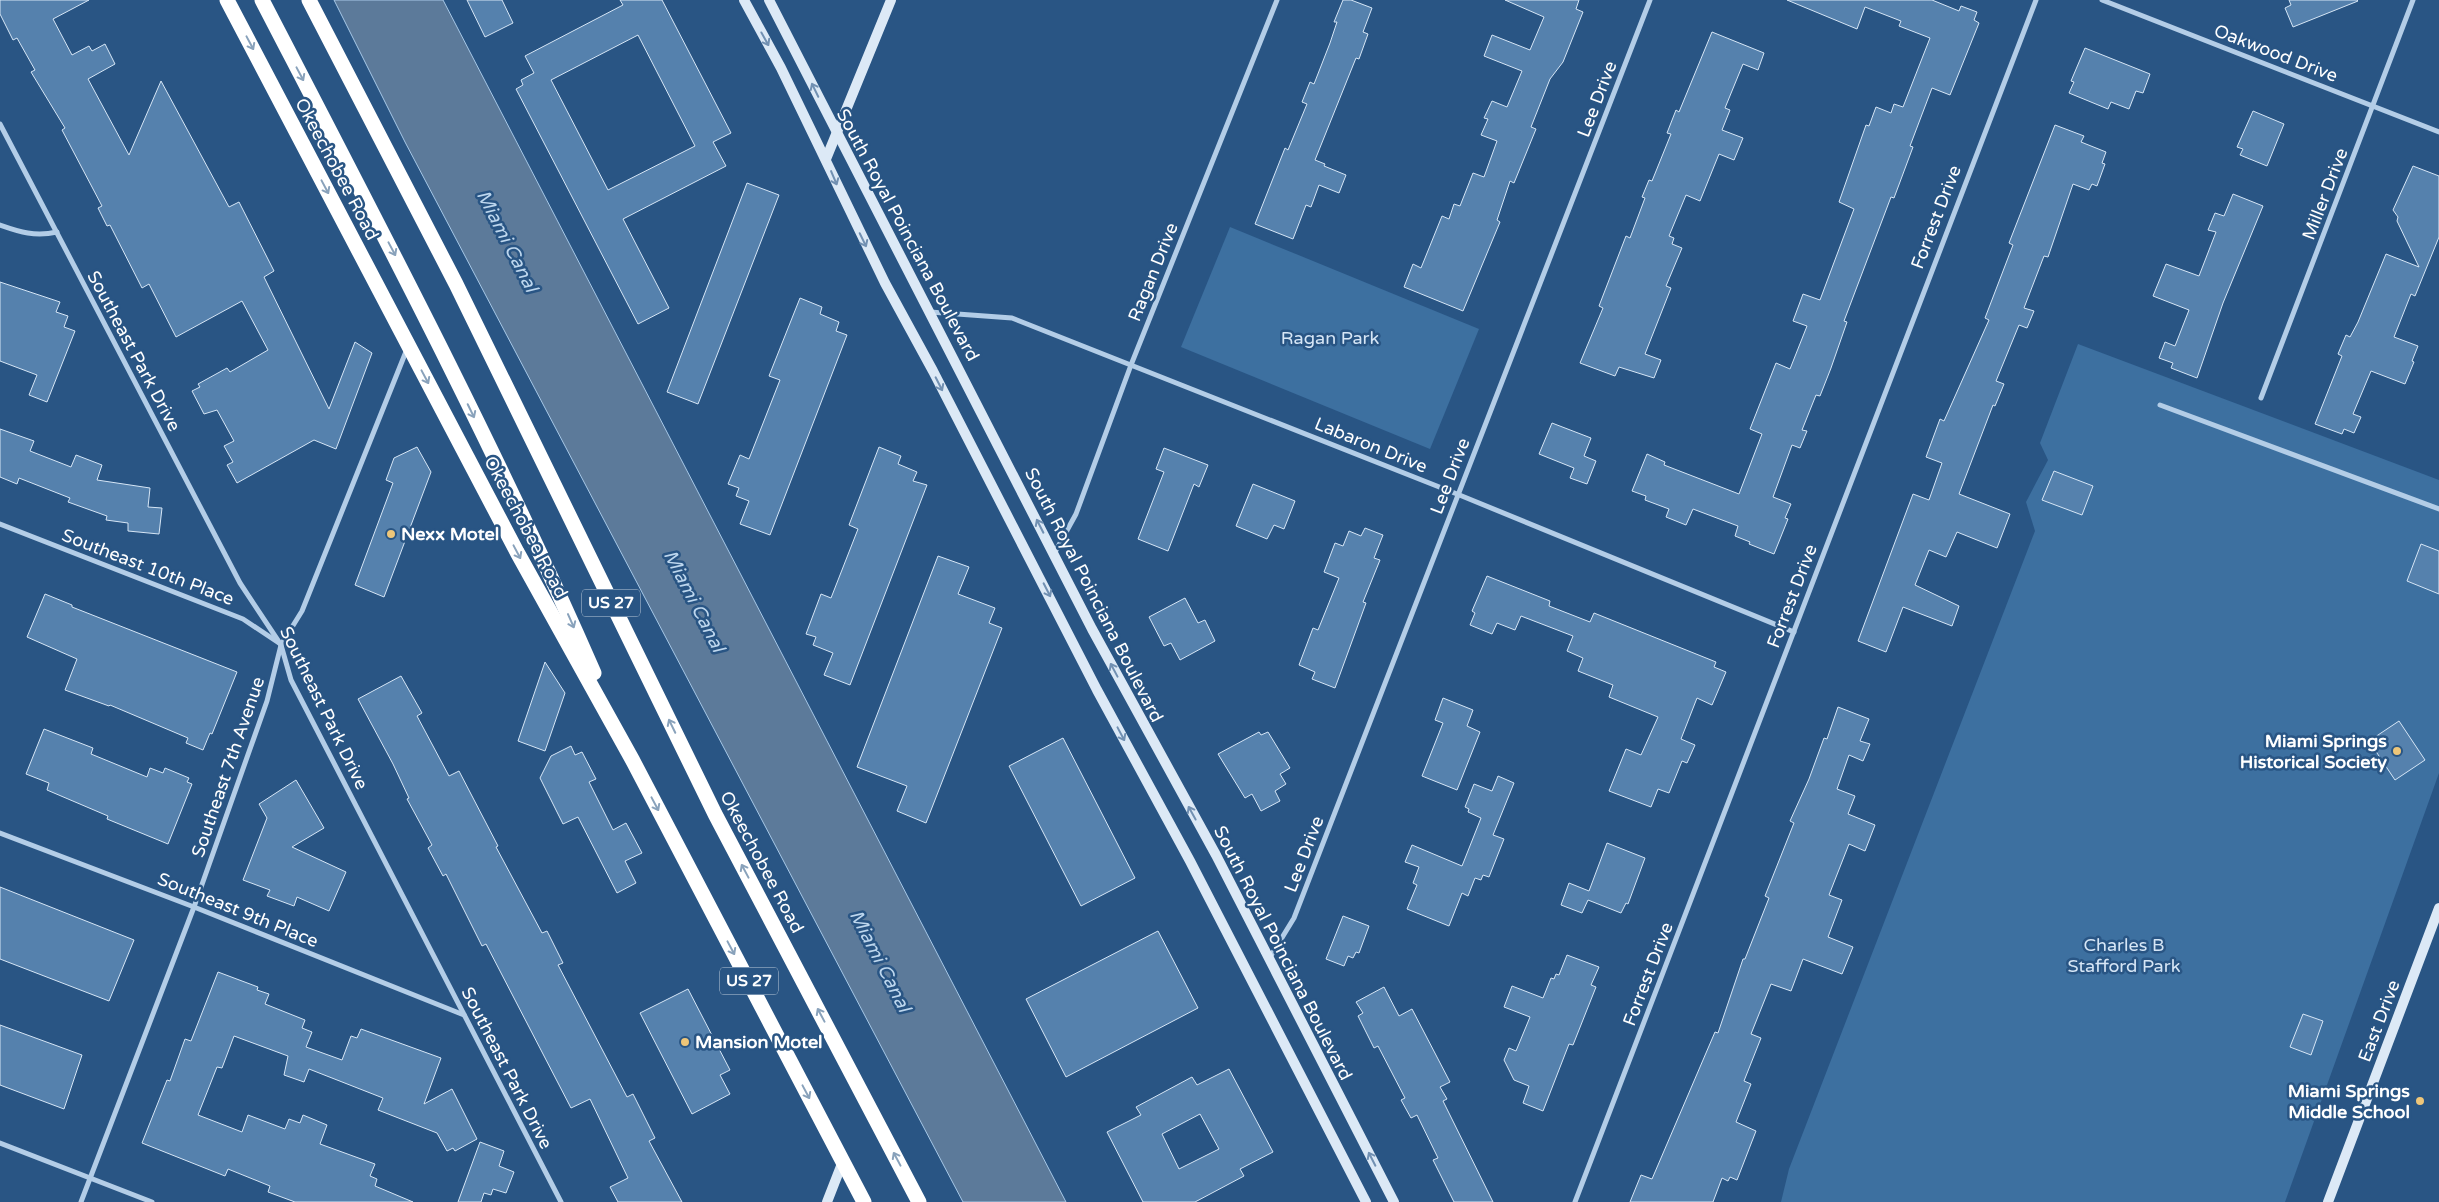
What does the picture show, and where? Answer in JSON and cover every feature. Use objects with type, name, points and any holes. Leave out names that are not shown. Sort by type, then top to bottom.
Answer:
[{"type":"highway","name":"Okeechobee Road","points":[[227,0],[517,552],[633,761],[864,1202]]},
{"type":"highway","points":[[262,0],[424,311],[561,598],[633,761]]},
{"type":"highway","name":"Okeechobee Road","points":[[309,0],[456,284],[715,814],[919,1202]]},
{"type":"street","name":"South Royal Poinciana Boulevard","points":[[744,0],[781,68],[885,283],[933,371],[1097,690],[1190,861],[1366,1202]]},
{"type":"street","name":"South Royal Poinciana Boulevard","points":[[769,0],[836,134],[930,312],[1101,646],[1216,855],[1394,1202]]},
{"type":"street","points":[[826,159],[892,0]]},
{"type":"street","name":"Ragan Drive","points":[[1054,554],[1076,514],[1131,365],[1277,0]]},
{"type":"street","name":"Lee Drive","points":[[1269,959],[1294,918],[1650,0]]},
{"type":"street","name":"Forrest Drive","points":[[1575,1202],[1794,632],[1918,300],[2036,0]]},
{"type":"street","name":"Oakwood Drive","points":[[2102,0],[2439,132]]},
{"type":"street","name":"Miller Drive","points":[[2261,398],[2413,0]]},
{"type":"street","name":"Southeast Park Drive","points":[[0,124],[240,584],[281,645],[291,680],[561,1202]]},
{"type":"street","points":[[0,225],[21,233],[37,235],[57,232]]},
{"type":"street","name":"Labaron Drive","points":[[930,312],[1012,318],[1457,494],[1794,632]]},
{"type":"street","name":"Southeast 7th Avenue","points":[[81,1202],[194,907],[267,701],[281,645],[302,611],[408,345]]},
{"type":"street","points":[[2160,405],[2439,509]]},
{"type":"street","name":"Southeast 10th Place","points":[[0,524],[243,619],[281,645]]},
{"type":"street","name":"Southeast 9th Place","points":[[0,833],[194,907],[464,1015]]},
{"type":"street","name":"East Drive","points":[[2328,1202],[2439,908]]},
{"type":"street","points":[[0,1143],[152,1202]]},
{"type":"street","points":[[827,1202],[843,1161]]},
{"type":"green space","name":"Ragan Park","points":[[1230,227],[1479,329],[1430,449],[1181,347]]},
{"type":"green space","name":"Charles B Stafford Park","points":[[2078,344],[2439,480],[2439,773],[2285,1202],[1781,1202],[1789,1169],[2035,531],[2026,502],[2048,460],[2040,443]]},
{"type":"water","name":"Miami Canal","points":[[334,0],[443,0],[1066,1202],[963,1202],[405,142]]},
{"type":"building","points":[[0,0],[89,0],[53,19],[72,55],[89,46],[92,51],[105,44],[115,64],[88,79],[129,155],[161,81],[229,207],[239,202],[274,271],[264,277],[329,409],[355,342],[372,353],[336,449],[314,440],[237,483],[227,465],[233,462],[224,446],[234,441],[217,410],[204,414],[192,391],[200,387],[198,384],[227,368],[230,372],[268,350],[242,301],[176,337],[149,284],[142,288],[110,225],[107,226],[98,208],[102,206],[62,130],[65,128],[31,72],[35,70],[17,38],[13,40],[0,14]]},
{"type":"building","points":[[467,0],[502,0],[513,23],[485,37]]},
{"type":"building","points":[[620,0],[662,0],[731,133],[713,142],[726,166],[623,219],[669,308],[638,324],[516,89],[523,85],[521,80],[534,73],[525,56],[623,5]],"holes":[[[638,35],[695,146],[608,190],[551,80]]]},
{"type":"building","points":[[1343,0],[1351,0],[1372,8],[1363,32],[1368,34],[1359,59],[1356,58],[1315,160],[1346,175],[1339,193],[1319,185],[1311,207],[1306,205],[1293,239],[1255,224],[1285,148],[1288,150],[1307,104],[1302,102],[1310,82],[1314,84],[1330,43],[1337,22],[1334,22]]},
{"type":"building","points":[[1505,0],[1579,0],[1576,9],[1583,12],[1563,62],[1550,79],[1531,127],[1536,129],[1514,183],[1510,181],[1497,220],[1500,222],[1463,311],[1404,287],[1413,264],[1421,268],[1442,216],[1449,219],[1454,204],[1460,206],[1473,173],[1484,177],[1497,141],[1481,135],[1488,119],[1484,118],[1492,101],[1507,107],[1522,71],[1484,56],[1492,35],[1530,50],[1544,17]]},
{"type":"building","points":[[1787,0],[1932,0],[1959,11],[1961,6],[1977,12],[1974,20],[1979,23],[1950,95],[1932,88],[1910,146],[1913,147],[1894,198],[1891,197],[1844,321],[1847,322],[1831,368],[1820,396],[1816,395],[1802,430],[1807,431],[1800,448],[1792,445],[1773,497],[1791,504],[1785,518],[1788,519],[1774,554],[1735,536],[1738,526],[1693,509],[1686,525],[1666,517],[1669,509],[1645,500],[1646,496],[1632,491],[1647,454],[1665,462],[1664,465],[1739,494],[1762,434],[1750,429],[1776,363],[1790,369],[1807,326],[1793,321],[1803,294],[1820,300],[1854,209],[1839,202],[1866,125],[1869,126],[1876,107],[1891,113],[1894,104],[1903,107],[1930,38],[1899,26],[1901,21],[1865,7],[1857,29]]},
{"type":"building","points":[[2289,0],[2358,1],[2293,27],[2285,8],[2291,5]]},
{"type":"building","points":[[1712,32],[1764,53],[1758,70],[1743,64],[1725,108],[1730,110],[1722,130],[1743,138],[1734,160],[1719,154],[1700,201],[1686,195],[1669,236],[1674,238],[1672,244],[1682,248],[1666,286],[1671,288],[1645,354],[1661,360],[1654,378],[1619,367],[1615,376],[1580,363],[1603,308],[1599,306],[1626,236],[1630,238],[1645,198],[1642,197],[1649,180],[1652,181],[1671,134],[1667,133],[1676,110],[1679,112]]},
{"type":"building","points":[[2085,48],[2150,74],[2143,93],[2136,91],[2129,109],[2111,102],[2108,109],[2069,93],[2074,82],[2071,81]]},
{"type":"building","points":[[2253,111],[2284,124],[2267,166],[2240,155],[2243,149],[2237,147]]},
{"type":"building","points":[[2055,125],[2084,136],[2081,142],[2106,152],[2102,163],[2105,164],[2097,186],[2092,184],[2089,190],[2073,184],[2048,257],[2044,256],[2024,308],[2034,311],[2027,328],[2019,325],[1996,381],[2004,384],[1995,406],[1993,405],[1959,494],[2010,514],[1997,548],[1957,532],[1946,557],[1929,550],[1915,585],[1959,606],[1952,626],[1903,607],[1886,652],[1858,641],[1913,494],[1929,500],[1942,463],[1926,457],[1940,419],[1944,421],[1989,320],[1985,318],[2013,245],[2009,243]]},
{"type":"building","points":[[2413,166],[2439,176],[2439,237],[2415,296],[2411,294],[2394,337],[2418,346],[2412,361],[2414,362],[2405,384],[2371,371],[2353,414],[2361,417],[2354,433],[2344,429],[2342,434],[2315,424],[2342,356],[2338,354],[2346,335],[2350,337],[2358,322],[2386,254],[2419,267],[2397,221],[2398,217],[2393,210]]},
{"type":"building","points":[[747,183],[779,195],[698,404],[667,392]]},
{"type":"building","points":[[2233,194],[2263,206],[2223,303],[2197,378],[2171,368],[2173,363],[2159,358],[2165,342],[2175,346],[2189,310],[2153,296],[2166,264],[2199,276],[2216,232],[2208,230],[2215,213],[2224,216]]},
{"type":"building","points":[[0,282],[60,302],[56,312],[68,316],[64,327],[75,331],[47,402],[29,395],[37,375],[0,361]]},
{"type":"building","points":[[800,298],[822,307],[820,314],[839,322],[836,331],[847,335],[770,535],[740,524],[749,501],[736,496],[739,488],[728,484],[740,455],[749,459],[780,380],[769,376]]},
{"type":"building","points":[[1552,423],[1591,438],[1584,456],[1596,461],[1587,484],[1570,478],[1574,468],[1539,454]]},
{"type":"building","points":[[0,429],[34,441],[30,451],[71,467],[76,455],[102,465],[97,480],[150,488],[148,507],[162,508],[159,534],[128,531],[128,523],[106,520],[107,516],[68,502],[70,498],[19,478],[17,484],[0,477]]},
{"type":"building","name":"Nexx Motel","points":[[417,447],[431,472],[384,597],[355,585],[393,483],[386,480],[394,458]]},
{"type":"building","points":[[879,447],[901,456],[898,464],[917,472],[913,481],[927,485],[850,685],[824,675],[833,653],[813,645],[816,637],[806,634],[821,594],[831,598],[858,529],[849,525]]},
{"type":"building","points":[[1164,448],[1208,465],[1199,487],[1194,484],[1168,551],[1138,539],[1164,472],[1156,469]]},
{"type":"building","points":[[2054,471],[2093,486],[2082,515],[2042,500]]},
{"type":"building","points":[[1253,484],[1295,501],[1284,529],[1274,525],[1267,539],[1236,526]]},
{"type":"building","points":[[1365,528],[1383,535],[1374,558],[1380,560],[1363,602],[1366,603],[1335,688],[1312,679],[1315,672],[1299,665],[1313,628],[1318,630],[1339,578],[1324,572],[1335,543],[1343,546],[1349,531],[1361,536]]},
{"type":"building","points":[[2421,544],[2439,551],[2439,594],[2407,581]]},
{"type":"building","points":[[938,556],[969,567],[958,594],[995,608],[989,623],[1002,628],[926,823],[897,811],[907,786],[857,767]]},
{"type":"building","points":[[1487,576],[1550,601],[1549,606],[1590,622],[1594,613],[1716,662],[1714,667],[1726,672],[1712,705],[1697,698],[1681,739],[1695,745],[1687,763],[1682,761],[1669,793],[1658,789],[1651,807],[1609,791],[1626,749],[1641,755],[1658,717],[1609,697],[1613,685],[1578,671],[1583,658],[1567,651],[1573,636],[1521,616],[1515,630],[1497,623],[1492,634],[1470,625],[1475,613],[1472,611]]},
{"type":"building","points":[[45,594],[72,605],[72,607],[237,672],[212,734],[210,733],[203,750],[186,743],[188,738],[110,705],[65,690],[77,659],[27,637]]},
{"type":"building","points":[[1185,598],[1198,623],[1205,620],[1215,641],[1180,660],[1171,643],[1164,646],[1149,617]]},
{"type":"building","points":[[545,662],[565,693],[545,751],[518,741]]},
{"type":"building","points":[[401,676],[422,713],[417,716],[449,776],[459,771],[498,846],[496,847],[542,933],[547,931],[563,963],[558,965],[627,1097],[633,1094],[655,1138],[649,1141],[682,1202],[618,1202],[610,1187],[628,1178],[590,1099],[571,1108],[486,944],[482,946],[446,874],[443,876],[428,848],[432,845],[407,799],[409,798],[393,764],[358,699]]},
{"type":"building","points":[[1443,698],[1473,710],[1467,726],[1480,732],[1457,790],[1422,776],[1443,723],[1435,720]]},
{"type":"building","points":[[1838,707],[1869,719],[1860,741],[1870,744],[1863,761],[1849,755],[1837,789],[1855,796],[1848,814],[1875,825],[1865,851],[1849,844],[1829,895],[1842,900],[1828,937],[1853,947],[1842,974],[1803,959],[1791,991],[1771,984],[1751,1034],[1761,1038],[1744,1081],[1751,1084],[1736,1122],[1756,1131],[1737,1180],[1730,1177],[1728,1181],[1722,1178],[1713,1202],[1630,1202],[1641,1175],[1652,1179],[1715,1032],[1718,1033],[1743,959],[1745,959],[1769,898],[1765,896],[1794,823],[1790,821],[1809,779],[1824,738],[1827,739]]},
{"type":"building","name":"Miami Springs Historical Society","points":[[2399,721],[2425,760],[2395,780],[2369,741]]},
{"type":"building","points":[[44,729],[93,748],[91,754],[147,777],[150,768],[163,773],[165,768],[189,778],[187,782],[192,784],[168,844],[107,819],[108,816],[47,790],[49,783],[26,774]]},
{"type":"building","points":[[1259,732],[1261,735],[1268,732],[1290,768],[1280,774],[1286,784],[1275,791],[1280,801],[1261,811],[1252,794],[1245,798],[1218,754]]},
{"type":"building","points":[[1063,738],[1135,878],[1081,906],[1009,766]]},
{"type":"building","points":[[571,746],[575,755],[582,752],[596,779],[589,782],[613,830],[626,823],[642,853],[625,861],[636,883],[617,893],[578,817],[563,824],[540,778],[551,756]]},
{"type":"building","points":[[1498,776],[1514,783],[1493,835],[1504,839],[1489,877],[1483,875],[1481,880],[1475,878],[1468,896],[1462,893],[1449,926],[1407,909],[1417,885],[1413,883],[1419,867],[1405,862],[1412,845],[1462,866],[1481,818],[1468,812],[1469,809],[1465,807],[1474,784],[1492,791]]},
{"type":"building","points":[[296,780],[324,828],[292,847],[346,872],[329,911],[297,897],[294,906],[267,896],[270,890],[243,880],[267,818],[259,804]]},
{"type":"building","points":[[1607,843],[1645,858],[1628,904],[1626,903],[1621,913],[1588,900],[1582,913],[1561,905],[1569,883],[1589,891]]},
{"type":"building","points":[[0,887],[134,940],[109,1001],[0,959]]},
{"type":"building","points":[[1343,916],[1369,926],[1359,953],[1356,952],[1353,958],[1348,956],[1344,966],[1326,959]]},
{"type":"building","points":[[1158,931],[1198,1008],[1066,1077],[1026,999]]},
{"type":"building","points":[[1567,955],[1599,967],[1591,985],[1596,987],[1573,1045],[1569,1044],[1543,1111],[1523,1103],[1529,1086],[1514,1080],[1504,1060],[1509,1048],[1516,1051],[1530,1017],[1504,1007],[1512,986],[1543,998],[1551,978],[1554,979],[1556,974],[1559,975]]},
{"type":"building","points":[[218,972],[258,987],[257,990],[269,994],[265,1004],[305,1020],[302,1028],[312,1032],[306,1047],[342,1060],[351,1036],[357,1038],[361,1029],[441,1058],[424,1104],[452,1089],[477,1139],[455,1151],[453,1148],[447,1151],[437,1133],[378,1110],[383,1098],[309,1069],[304,1082],[284,1075],[288,1056],[234,1036],[222,1068],[217,1067],[198,1115],[242,1132],[248,1115],[285,1129],[289,1119],[300,1123],[303,1115],[327,1125],[320,1144],[375,1164],[370,1176],[377,1179],[375,1186],[413,1202],[295,1202],[268,1192],[270,1186],[228,1169],[225,1176],[142,1143],[167,1080],[170,1081],[185,1039],[191,1041]]},
{"type":"building","points":[[1384,987],[1399,1016],[1412,1009],[1450,1082],[1440,1087],[1447,1099],[1443,1101],[1493,1202],[1454,1202],[1433,1160],[1438,1158],[1417,1115],[1411,1118],[1401,1100],[1405,1098],[1378,1046],[1374,1048],[1358,1016],[1363,1013],[1356,1002]]},
{"type":"building","name":"Mansion Motel","points":[[688,989],[730,1070],[720,1075],[730,1094],[692,1114],[640,1013]]},
{"type":"building","points":[[2303,1014],[2323,1021],[2311,1055],[2290,1047]]},
{"type":"building","points":[[0,1025],[82,1055],[64,1109],[0,1085]]},
{"type":"building","points":[[1229,1069],[1273,1152],[1240,1169],[1244,1176],[1195,1202],[1143,1202],[1107,1132],[1141,1115],[1136,1107],[1192,1077],[1197,1085]],"holes":[[[1200,1114],[1219,1149],[1179,1169],[1162,1134]]]},
{"type":"building","points":[[480,1142],[504,1151],[499,1166],[514,1172],[506,1193],[493,1189],[491,1195],[484,1193],[481,1202],[458,1202]]},
{"type":"place","name":"Nexx Motel","points":[[391,534]]},
{"type":"place","name":"Miami Springs Historical Society","points":[[2397,751]]},
{"type":"place","name":"Mansion Motel","points":[[685,1042]]},
{"type":"place","name":"Miami Springs Middle School","points":[[2420,1101]]}]
